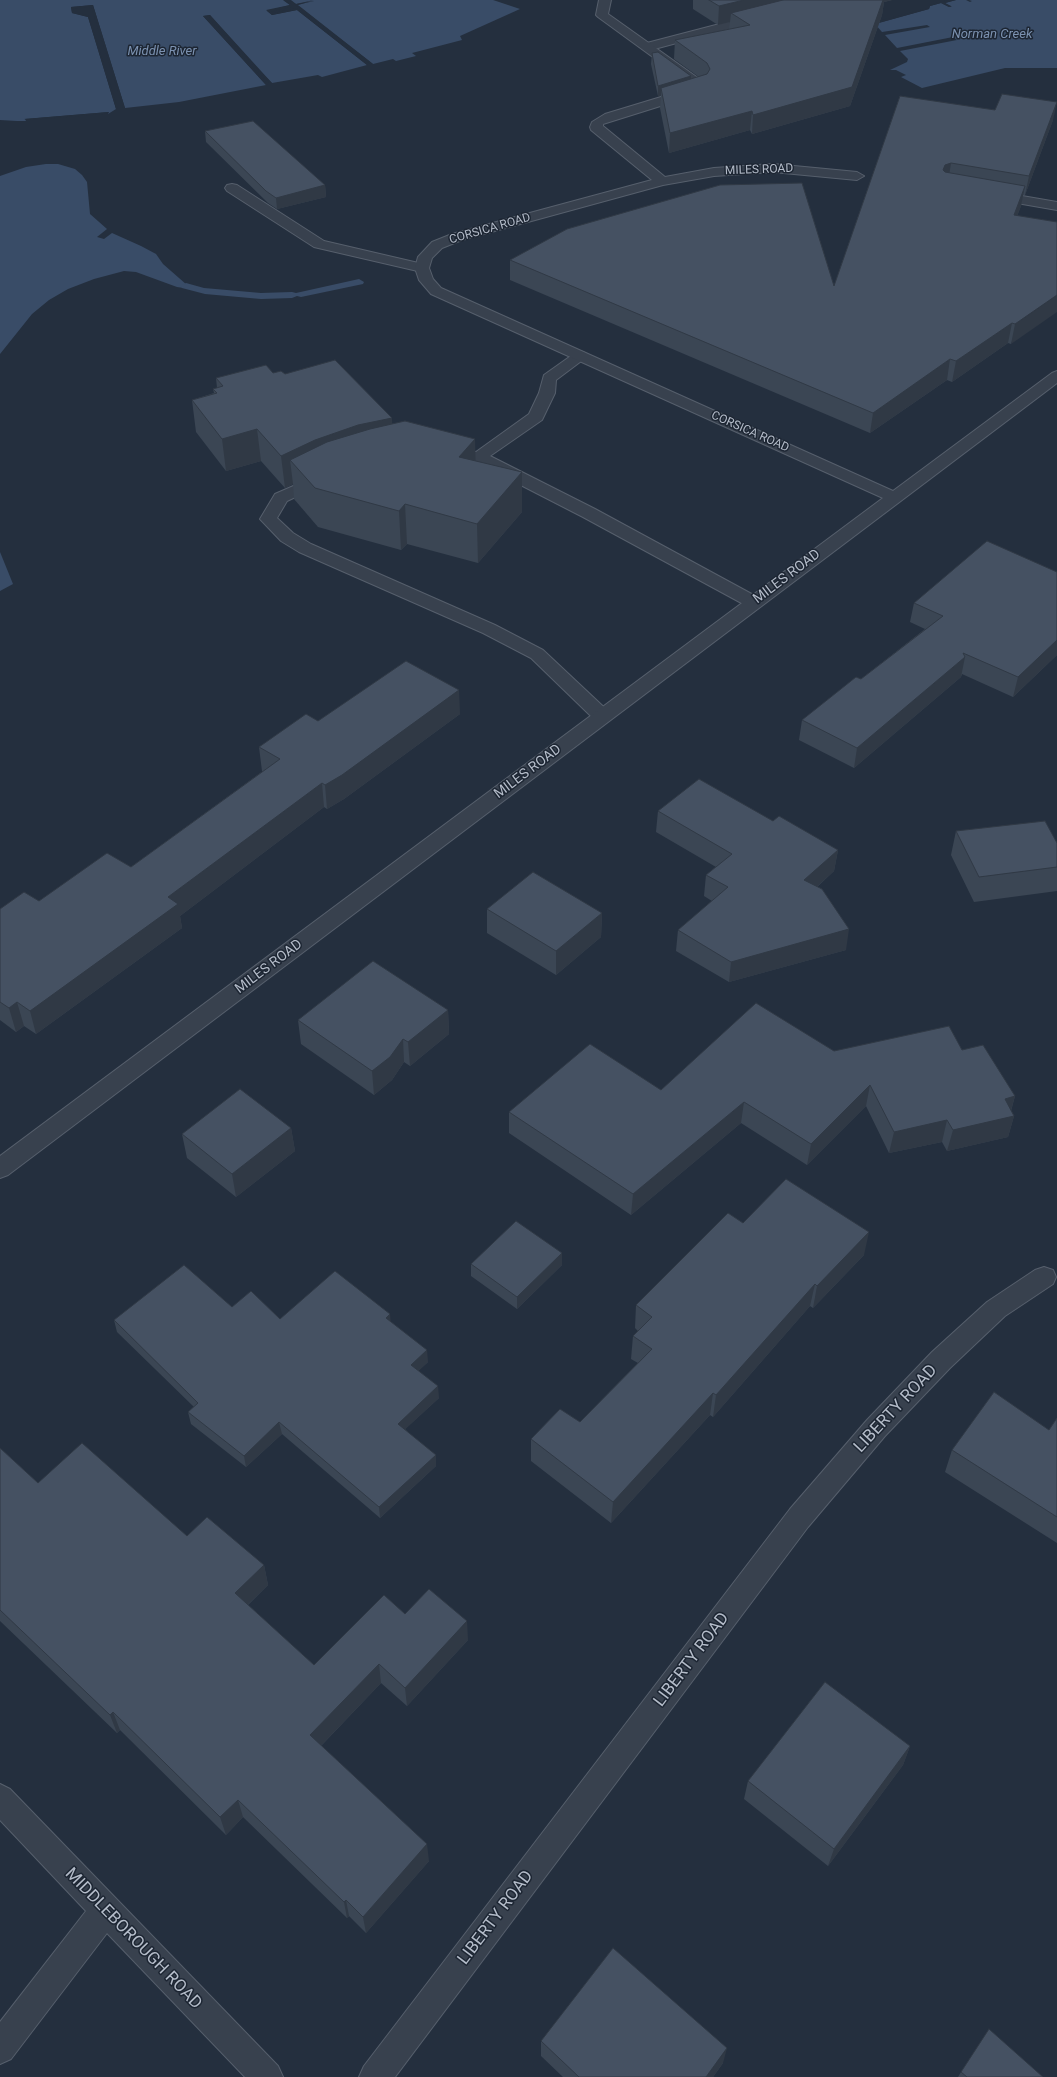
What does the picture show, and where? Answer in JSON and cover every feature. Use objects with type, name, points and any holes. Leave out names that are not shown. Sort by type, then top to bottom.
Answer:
[{"type":"street","points":[[605,0],[602,15],[692,77],[699,83],[701,89],[609,117],[598,122],[596,127],[662,181]]},
{"type":"street","points":[[647,47],[768,16]]},
{"type":"street","name":"MILES ROAD","points":[[662,181],[714,172],[774,168],[857,176]]},
{"type":"street","name":"CORSICA ROAD","points":[[662,181],[457,237],[437,245],[425,257],[422,268],[426,280],[436,291],[894,497]]},
{"type":"street","points":[[232,188],[319,244],[422,268]]},
{"type":"street","points":[[979,193],[1057,206]]},
{"type":"street","points":[[479,457],[536,417],[547,393],[549,378],[580,356]]},
{"type":"street","name":"MILES ROAD","points":[[0,1169],[753,602],[1057,376]]},
{"type":"street","points":[[428,448],[479,457],[589,513],[753,602]]},
{"type":"street","points":[[338,472],[281,498],[268,519],[287,537],[305,548],[489,629],[537,654],[602,716]]},
{"type":"street","name":"LIBERTY ROAD","points":[[375,2077],[799,1518],[876,1428],[941,1360],[996,1309],[1044,1276]]},
{"type":"street","name":"MIDDLEBOROUGH ROAD","points":[[0,1799],[105,1911],[266,2077]]},
{"type":"street","points":[[0,2048],[105,1911]]},
{"type":"water","name":"Middle River","points":[[0,0],[283,0],[290,5],[267,11],[272,15],[297,10],[367,65],[322,77],[318,75],[272,83],[210,15],[203,16],[266,85],[179,102],[125,108],[93,5],[71,7],[72,13],[88,17],[116,109],[108,114],[109,112],[25,119],[26,121],[0,120]]},
{"type":"water","points":[[291,0],[493,0],[520,9],[460,36],[462,40],[412,53],[416,56],[396,61],[393,59],[373,64],[297,5],[314,1],[296,4]]},
{"type":"water","name":"Norman Creek","points":[[956,0],[966,0],[970,2],[972,1],[969,0],[1057,0],[1057,68],[1005,68],[922,88],[901,77],[906,75],[896,70],[890,70],[907,62],[908,59],[900,51],[957,40],[953,37],[897,48],[885,35],[930,27],[927,25],[882,32],[875,24],[929,9],[930,6],[941,3],[949,7],[951,6],[945,3]]},
{"type":"water","points":[[58,164],[75,169],[87,182],[90,214],[107,229],[97,237],[104,239],[112,233],[156,254],[163,264],[187,285],[184,288],[177,287],[136,272],[124,271],[94,279],[68,289],[49,300],[32,314],[0,354],[0,176],[26,167]]},
{"type":"water","points":[[0,552],[13,584],[0,591]]},
{"type":"pier","points":[[283,0],[291,4],[292,7],[271,12],[273,13],[297,8],[369,65],[367,65],[297,10],[272,15],[266,10],[290,5]]},
{"type":"pier","points":[[289,0],[296,4],[314,0],[298,5],[373,64],[370,64]]},
{"type":"pier","points":[[948,0],[956,0],[945,3],[952,7],[941,3],[930,6],[929,9],[875,24],[874,22],[928,8],[929,5]]},
{"type":"pier","points":[[93,5],[125,108],[123,108],[91,7],[73,9],[74,11],[89,16],[118,109],[116,109],[88,17],[72,13],[71,7]]},
{"type":"pier","points":[[210,15],[272,83],[270,84],[209,17],[207,17],[268,84],[266,85],[203,16]]},
{"type":"pier","points":[[109,112],[106,114],[29,120],[24,119]]},
{"type":"building","points":[[709,0],[744,0],[719,6]]},
{"type":"building","points":[[783,0],[883,0],[852,87],[753,115],[752,111],[670,133],[661,88],[707,74],[710,69],[707,63],[675,40],[750,25],[731,13]]},
{"type":"building","points":[[658,52],[691,76],[658,86],[652,53]]},
{"type":"building","points":[[1002,94],[1057,102],[1029,176],[951,163],[945,165],[943,170],[945,172],[1025,186],[1014,215],[1057,222],[1057,295],[1015,324],[1012,323],[956,361],[950,359],[873,413],[510,260],[567,229],[720,185],[802,183],[834,286],[900,96],[995,110]]},
{"type":"building","points":[[253,121],[325,185],[276,198],[266,191],[205,131]]},
{"type":"building","points":[[335,360],[392,418],[358,425],[315,440],[281,456],[257,429],[222,439],[192,400],[217,393],[213,389],[223,386],[216,378],[266,365],[273,373],[281,371],[285,374]]},
{"type":"building","points":[[405,421],[475,439],[459,457],[522,472],[477,524],[405,504],[399,511],[315,488],[290,460],[327,442],[370,429]]},
{"type":"building","points":[[987,541],[1057,572],[1057,640],[1018,677],[963,653],[965,657],[857,748],[802,720],[856,677],[861,679],[943,616],[914,603]]},
{"type":"building","points":[[406,661],[459,690],[342,775],[325,785],[322,783],[168,897],[178,904],[30,1011],[17,1002],[9,1008],[0,1002],[0,909],[24,892],[39,901],[107,853],[131,867],[280,759],[259,747],[306,714],[318,721]]},
{"type":"building","points":[[699,779],[773,821],[779,816],[838,850],[804,880],[822,889],[849,929],[731,962],[678,930],[728,887],[706,875],[732,854],[658,811]]},
{"type":"building","points":[[1045,821],[1057,843],[1057,867],[979,877],[956,831]]},
{"type":"building","points":[[533,872],[602,913],[556,951],[487,909]]},
{"type":"building","points":[[373,961],[448,1010],[408,1042],[403,1039],[390,1057],[372,1071],[298,1020]]},
{"type":"building","points":[[756,1003],[834,1051],[949,1026],[962,1050],[983,1045],[1015,1096],[1005,1099],[1014,1116],[953,1130],[947,1120],[894,1132],[870,1085],[811,1144],[744,1102],[633,1194],[509,1112],[590,1044],[661,1090]]},
{"type":"building","points":[[240,1089],[291,1128],[232,1174],[182,1134]]},
{"type":"building","points":[[786,1179],[869,1232],[817,1286],[815,1284],[716,1395],[713,1393],[613,1502],[531,1439],[560,1409],[580,1422],[652,1349],[633,1336],[652,1317],[636,1305],[728,1213],[743,1223]]},
{"type":"building","points":[[516,1221],[562,1253],[517,1297],[471,1264]]},
{"type":"building","points":[[184,1265],[232,1307],[251,1291],[280,1319],[335,1271],[390,1314],[386,1318],[427,1350],[411,1365],[438,1386],[398,1424],[436,1455],[379,1507],[279,1422],[244,1456],[188,1412],[198,1403],[114,1320]]},
{"type":"building","points":[[994,1392],[1049,1430],[1057,1418],[1057,1517],[952,1450]]},
{"type":"building","points":[[82,1443],[187,1536],[207,1517],[264,1565],[235,1593],[314,1665],[384,1595],[405,1614],[429,1589],[467,1621],[405,1688],[379,1664],[310,1735],[427,1844],[363,1917],[346,1900],[344,1902],[238,1800],[220,1817],[113,1712],[110,1715],[0,1610],[0,1448],[38,1483]]},
{"type":"building","points":[[825,1682],[910,1746],[834,1849],[748,1781]]},
{"type":"building","points":[[613,1948],[727,2048],[706,2077],[579,2077],[541,2041]]},
{"type":"building","points":[[989,2029],[1043,2077],[967,2077],[961,2072]]},
{"type":"waterway","points":[[301,294],[359,282]]},
{"type":"waterway","points":[[186,286],[200,290]]},
{"type":"waterway","points":[[205,291],[261,296],[292,295]]}]
